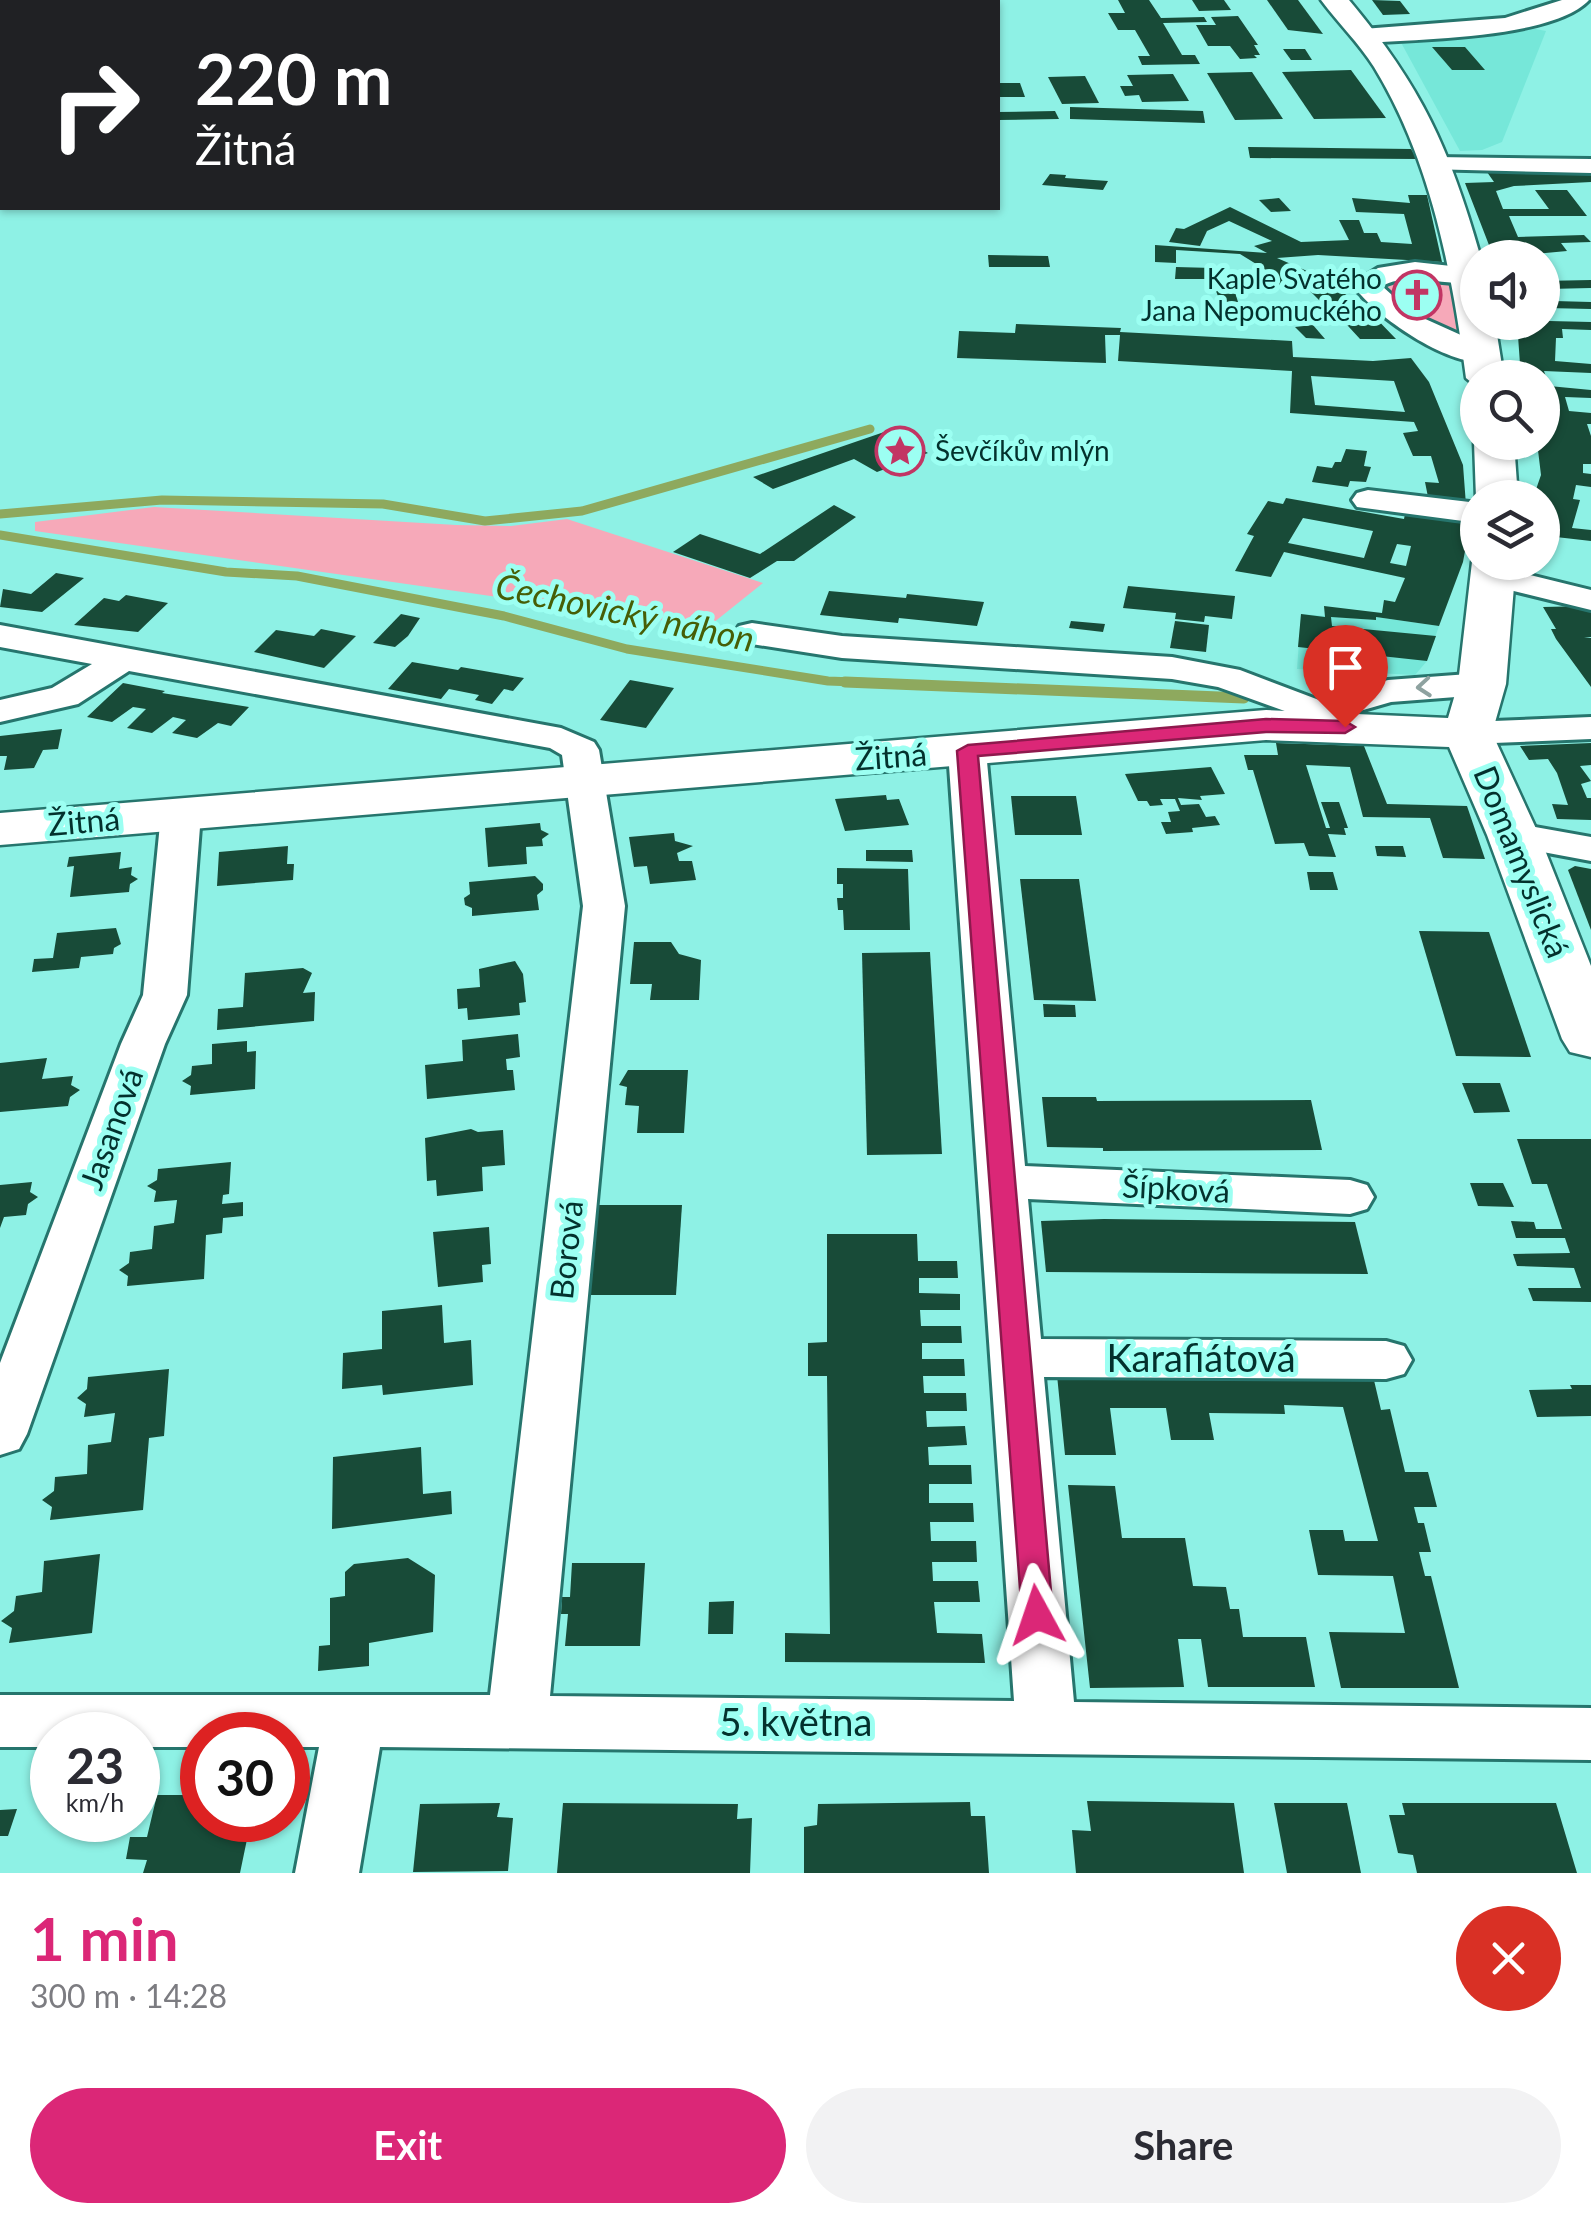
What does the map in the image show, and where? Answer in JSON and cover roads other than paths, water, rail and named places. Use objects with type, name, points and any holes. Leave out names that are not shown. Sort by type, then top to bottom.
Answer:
[{"type":"street","points":[[1335,0],[1388,66],[1435,164],[1460,247]]},
{"type":"street","points":[[1363,36],[1532,18],[1560,11],[1578,0]]},
{"type":"street","points":[[1435,164],[1591,166]]},
{"type":"street","points":[[1460,274],[1398,272],[1376,276],[1366,284],[1375,296],[1408,320],[1474,360]]},
{"type":"street","points":[[1368,500],[1460,511]]},
{"type":"street","name":"Domamyslická","points":[[1492,580],[1475,708],[1513,834],[1591,1039]]},
{"type":"street","points":[[1528,580],[1591,600]]},
{"type":"street","name":"Žitná","points":[[752,634],[842,648],[1172,668],[1226,678],[1317,719],[1367,696],[1417,686],[1475,708]]},
{"type":"street","points":[[0,636],[561,739],[580,750],[586,780]]},
{"type":"street","points":[[0,710],[40,706],[73,695],[120,659]]},
{"type":"street","points":[[1475,708],[1591,728]]},
{"type":"street","name":"Žitná","points":[[0,829],[1475,708]]},
{"type":"street","points":[[968,751],[1046,1726]]},
{"type":"street","name":"Borová","points":[[517,1721],[604,906],[586,780]]},
{"type":"street","name":"Jasanová","points":[[0,1434],[136,1062],[165,995],[181,814]]},
{"type":"street","points":[[1513,834],[1591,849]]},
{"type":"street","name":"Šípková","points":[[1001,1181],[1350,1197]]},
{"type":"street","name":"Karafiátová","points":[[1016,1358],[1386,1360]]},
{"type":"street","name":"5. května","points":[[0,1720],[517,1721],[1591,1734]]},
{"type":"street","points":[[328,1873],[354,1720]]},
{"type":"waterway","points":[[0,514],[162,500],[383,504],[485,521],[582,511],[870,429]]},
{"type":"waterway","name":"Čechovický náhon","points":[[0,535],[226,572],[297,576],[504,616],[627,649],[828,681],[906,684]]},
{"type":"waterway","name":"Čechovický náhon","points":[[845,682],[1244,698]]},
{"type":"place","name":"Kaple Svatého Jana Nepomuckého","points":[[1417,295]]},
{"type":"place","name":"Ševčíkův mlýn","points":[[900,451]]}]
